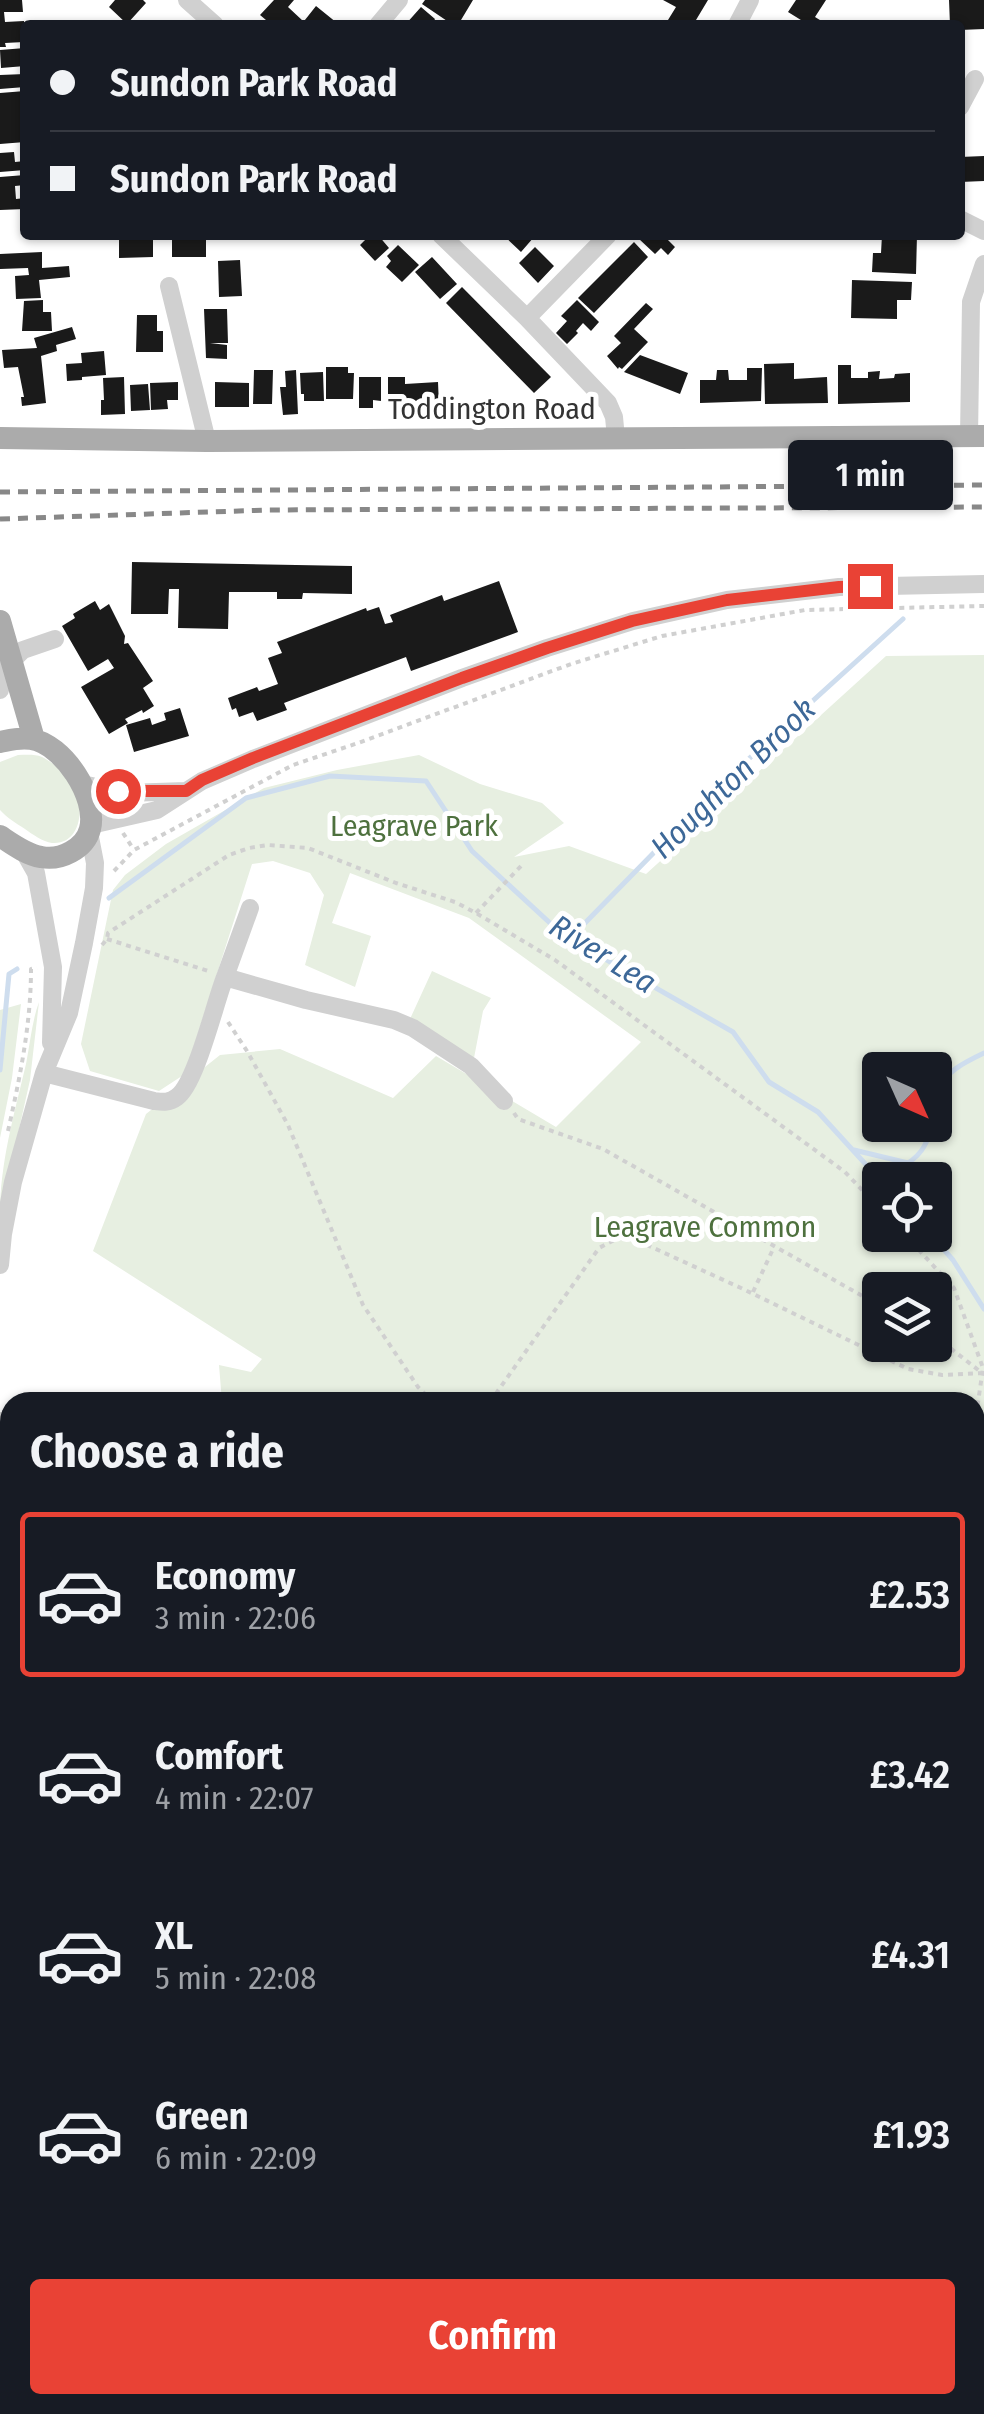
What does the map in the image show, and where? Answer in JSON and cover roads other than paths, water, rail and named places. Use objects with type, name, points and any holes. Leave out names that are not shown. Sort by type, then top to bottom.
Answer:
[{"type":"main road","name":"Toddington Road","points":[[0,438],[206,441],[976,437]]},
{"type":"main road","points":[[0,621],[34,739]]},
{"type":"main road","points":[[0,742],[34,739],[57,753],[82,784],[90,804],[90,828],[82,844],[70,854],[41,858],[0,836]]},
{"type":"street","points":[[187,0],[209,20]]},
{"type":"street","points":[[382,20],[399,0]]},
{"type":"street","points":[[965,98],[975,79]]},
{"type":"street","points":[[445,240],[608,403],[616,438]]},
{"type":"street","points":[[527,318],[603,240]]},
{"type":"street","points":[[976,437],[978,302],[984,264]]},
{"type":"street","points":[[168,286],[206,441]]},
{"type":"street","points":[[0,1265],[13,1182],[50,1054],[70,1013],[92,901],[95,863],[90,828],[158,810],[202,780],[253,758],[462,678],[632,621],[727,600],[839,587],[984,584]]},
{"type":"street","points":[[0,690],[2,671],[23,650],[55,639]]},
{"type":"street","points":[[82,784],[126,792],[186,791]]},
{"type":"street","points":[[22,850],[36,873],[53,968],[50,1054]]},
{"type":"street","points":[[44,1073],[154,1101],[168,1102],[180,1096],[202,1048],[250,908]]},
{"type":"street","points":[[225,976],[404,1024],[471,1066],[504,1101]]},
{"type":"waterway","name":"Houghton Brook","points":[[563,935],[585,923],[721,784],[903,619]]},
{"type":"waterway","name":"River Lea","points":[[109,898],[246,798],[330,776],[426,781],[472,851],[563,935],[733,1032],[769,1082],[818,1112],[864,1162]]},
{"type":"waterway","name":"River Lea","points":[[0,1070],[9,974],[17,969]]},
{"type":"waterway","points":[[952,1072],[984,1053]]},
{"type":"waterway","points":[[854,1150],[908,1163],[926,1142]]},
{"type":"waterway","name":"River Lea","points":[[946,1252],[984,1309]]},
{"type":"railway","points":[[0,492],[984,485]]},
{"type":"railway","points":[[0,519],[268,510],[984,507]]},
{"type":"park label","name":"Leagrave Park","points":[[414,826]]},
{"type":"park label","name":"Leagrave Common","points":[[705,1227]]}]
